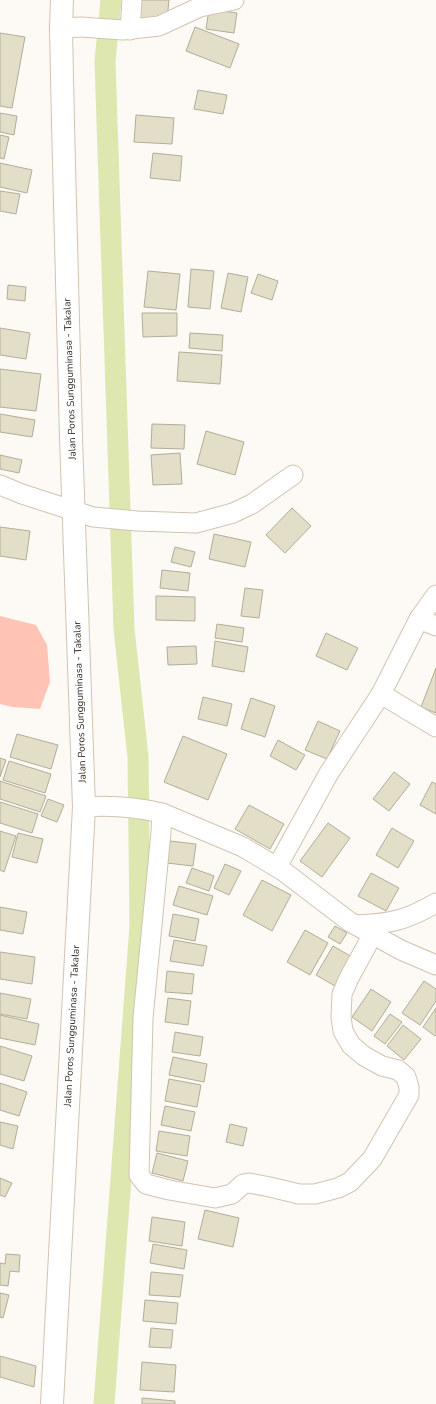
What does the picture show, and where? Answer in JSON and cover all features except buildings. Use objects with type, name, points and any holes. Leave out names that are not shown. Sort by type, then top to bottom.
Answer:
[{"type":"highway","name":"Jalan Poros Sungguminasa - Takalar","points":[[52,1404],[94,807],[77,617],[83,513],[71,438],[71,27],[62,0]]},
{"type":"street","points":[[126,30],[132,0]]},
{"type":"street","points":[[71,27],[126,30],[159,26],[200,7],[234,0]]},
{"type":"street","points":[[0,485],[22,494],[83,513],[137,521],[196,523],[233,513],[252,504],[293,475]]},
{"type":"street","points":[[277,867],[329,773],[428,622],[436,595]]},
{"type":"street","points":[[381,694],[436,727]]},
{"type":"street","points":[[94,807],[156,812],[243,847],[277,867],[355,925],[401,950],[436,965]]},
{"type":"street","points":[[156,812],[161,832],[143,1018],[139,1175],[146,1184],[163,1189],[215,1198],[232,1194],[243,1184],[249,1183],[299,1194],[315,1194],[338,1188],[350,1182],[372,1160],[409,1095],[409,1086],[406,1077],[398,1070],[382,1066],[364,1056],[351,1045],[343,1031],[341,1018],[342,994],[373,934]]},
{"type":"street","points":[[355,925],[395,922],[420,913],[436,903]]},
{"type":"shaded area","points":[[0,616],[36,625],[47,645],[50,682],[40,709],[12,707],[0,704]]},
{"type":"waterway","points":[[104,1404],[140,926],[138,757],[124,629],[105,61],[111,0]]}]
